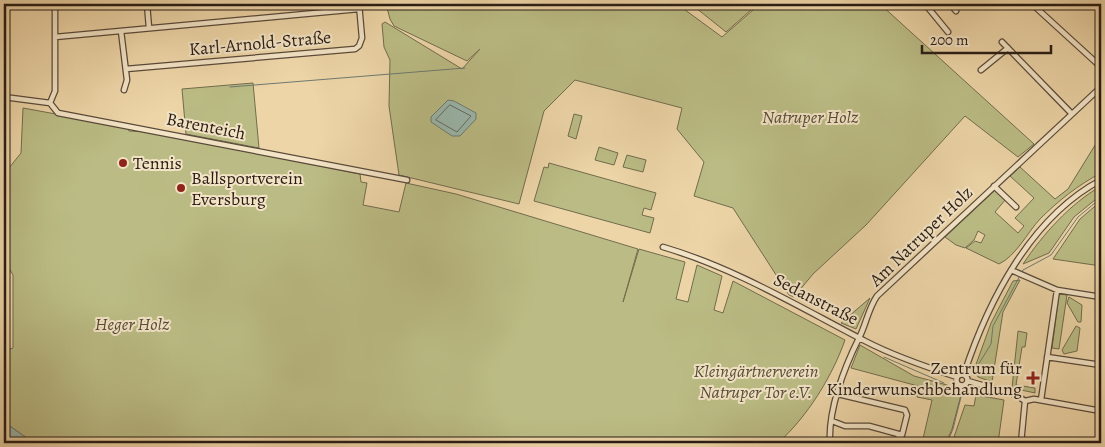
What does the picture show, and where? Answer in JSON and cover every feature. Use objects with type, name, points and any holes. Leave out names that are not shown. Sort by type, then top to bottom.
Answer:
[{"type":"street","points":[[50,103],[55,91],[55,4]]},
{"type":"street","points":[[147,4],[149,28]]},
{"type":"street","points":[[926,4],[948,32]]},
{"type":"street","points":[[950,4],[956,11]]},
{"type":"street","points":[[1032,4],[1101,67]]},
{"type":"street","points":[[55,37],[359,7]]},
{"type":"street","name":"Karl-Arnold-Straße","points":[[126,69],[355,49],[359,46],[362,38],[359,7]]},
{"type":"street","points":[[121,31],[127,80],[124,90]]},
{"type":"street","points":[[1002,42],[1072,114]]},
{"type":"street","points":[[981,70],[1008,48]]},
{"type":"street","name":"Am Natruper Holz","points":[[830,443],[832,421],[838,394],[871,305],[883,288],[1101,87]]},
{"type":"street","name":"Barenteich","points":[[4,97],[50,103],[58,113],[407,180]]},
{"type":"street","points":[[957,377],[964,374],[1011,270],[1025,248],[1046,223],[1082,191],[1101,180]]},
{"type":"street","name":"Am Natruper Holz","points":[[994,186],[1016,207]]},
{"type":"street","name":"Sedanstraße","points":[[662,247],[739,275],[895,355],[957,377],[957,382],[960,385],[968,381],[1016,395],[1024,401],[1041,400],[1101,411]]},
{"type":"street","points":[[1011,270],[1057,290],[1101,297]]},
{"type":"street","points":[[1041,400],[1057,290]]},
{"type":"street","points":[[1047,357],[1101,365]]},
{"type":"street","points":[[964,374],[968,381]]},
{"type":"street","points":[[832,421],[845,426],[869,426],[902,435],[907,415],[905,410],[838,394]]},
{"type":"street","points":[[1021,443],[1024,401]]},
{"type":"street","points":[[898,443],[899,434]]},
{"type":"green space","name":"Natruper Holz","points":[[386,4],[677,4],[722,37],[753,10],[747,4],[880,4],[1034,144],[1018,157],[965,116],[866,225],[813,274],[794,297],[789,295],[733,208],[694,196],[704,162],[677,129],[682,108],[575,80],[544,111],[519,204],[399,175],[389,106],[390,60],[384,47],[382,24],[385,22],[462,69],[480,49],[467,61],[394,26]]},
{"type":"green space","points":[[691,4],[745,4],[752,9],[726,32]]},
{"type":"green space","points":[[253,83],[259,148],[186,134],[182,89]]},
{"type":"green space","name":"Heger Holz","points":[[23,108],[127,127],[129,131],[148,132],[360,174],[361,182],[367,183],[363,205],[399,212],[406,183],[456,194],[638,249],[623,302],[639,249],[685,262],[676,299],[688,302],[697,265],[722,276],[714,310],[723,313],[733,281],[845,340],[840,354],[818,396],[789,433],[778,443],[34,443],[4,422],[4,351],[13,348],[13,275],[9,268],[9,278],[4,278],[4,190],[7,189],[9,168],[21,153]]},
{"type":"green space","points":[[574,114],[582,116],[576,139],[568,136]]},
{"type":"green space","points":[[1097,142],[1101,146],[1101,173],[1076,188],[1054,206],[1040,219],[1011,256],[999,264],[966,248],[975,241],[981,243],[985,235],[978,231],[974,240],[965,248],[956,245],[945,237],[995,190],[1006,199],[995,212],[1018,233],[1024,226],[1015,218],[1034,198],[1010,176],[1020,167],[1055,199],[1068,189]]},
{"type":"green space","points":[[599,147],[618,153],[614,165],[595,160]]},
{"type":"green space","points":[[627,155],[646,160],[643,172],[623,167]]},
{"type":"green space","points":[[549,163],[656,193],[651,210],[644,208],[642,215],[654,218],[650,233],[534,201],[544,167],[548,168]]},
{"type":"green space","points":[[1101,186],[1101,195],[1074,217],[1049,253],[1023,264],[1058,220]]},
{"type":"green space","points":[[1101,201],[1101,266],[1053,259],[1080,219]]},
{"type":"green space","points":[[1020,280],[1003,312],[992,382],[978,377],[974,370],[991,323],[1013,281]]},
{"type":"green space","points":[[1059,294],[1067,295],[1059,349],[1052,348]]},
{"type":"green space","points":[[1069,297],[1082,305],[1081,322],[1078,322],[1067,303]]},
{"type":"green space","points":[[870,298],[856,329],[841,323]]},
{"type":"green space","points":[[1076,326],[1080,328],[1077,351],[1064,354],[1062,350]]},
{"type":"green space","points":[[1018,331],[1027,333],[1025,347],[1022,347],[1016,385],[1035,388],[1035,393],[1012,388]]},
{"type":"green space","points":[[860,345],[914,376],[947,385],[961,395],[952,429],[946,443],[922,443],[932,400],[917,397],[918,386],[851,368]]},
{"type":"green space","points":[[976,395],[1004,400],[998,443],[952,443],[965,405],[974,406]]},
{"type":"water","points":[[448,100],[454,101],[476,113],[476,119],[460,136],[452,136],[431,122],[431,117]]},
{"type":"water","points":[[4,422],[34,443],[4,443]]},
{"type":"waterway","points":[[230,87],[465,68]]},
{"type":"waterway","points":[[975,370],[991,344],[993,326],[1023,270],[1051,255],[1078,217],[1101,198]]},
{"type":"waterway","points":[[1098,257],[1101,254]]},
{"type":"waterway","points":[[884,357],[944,383]]},
{"type":"waterway","points":[[947,443],[953,429],[962,393]]},
{"type":"place","name":"Tennis","points":[[123,163]]},
{"type":"place","name":"Ballsportverein Eversburg","points":[[181,188]]},
{"type":"place","name":"Zentrum für Kinderwunschbehandlung","points":[[1033,378]]},
{"type":"park label","name":"Kleingärtnerverein Natruper Tor e.V.","points":[[756,381]]}]
